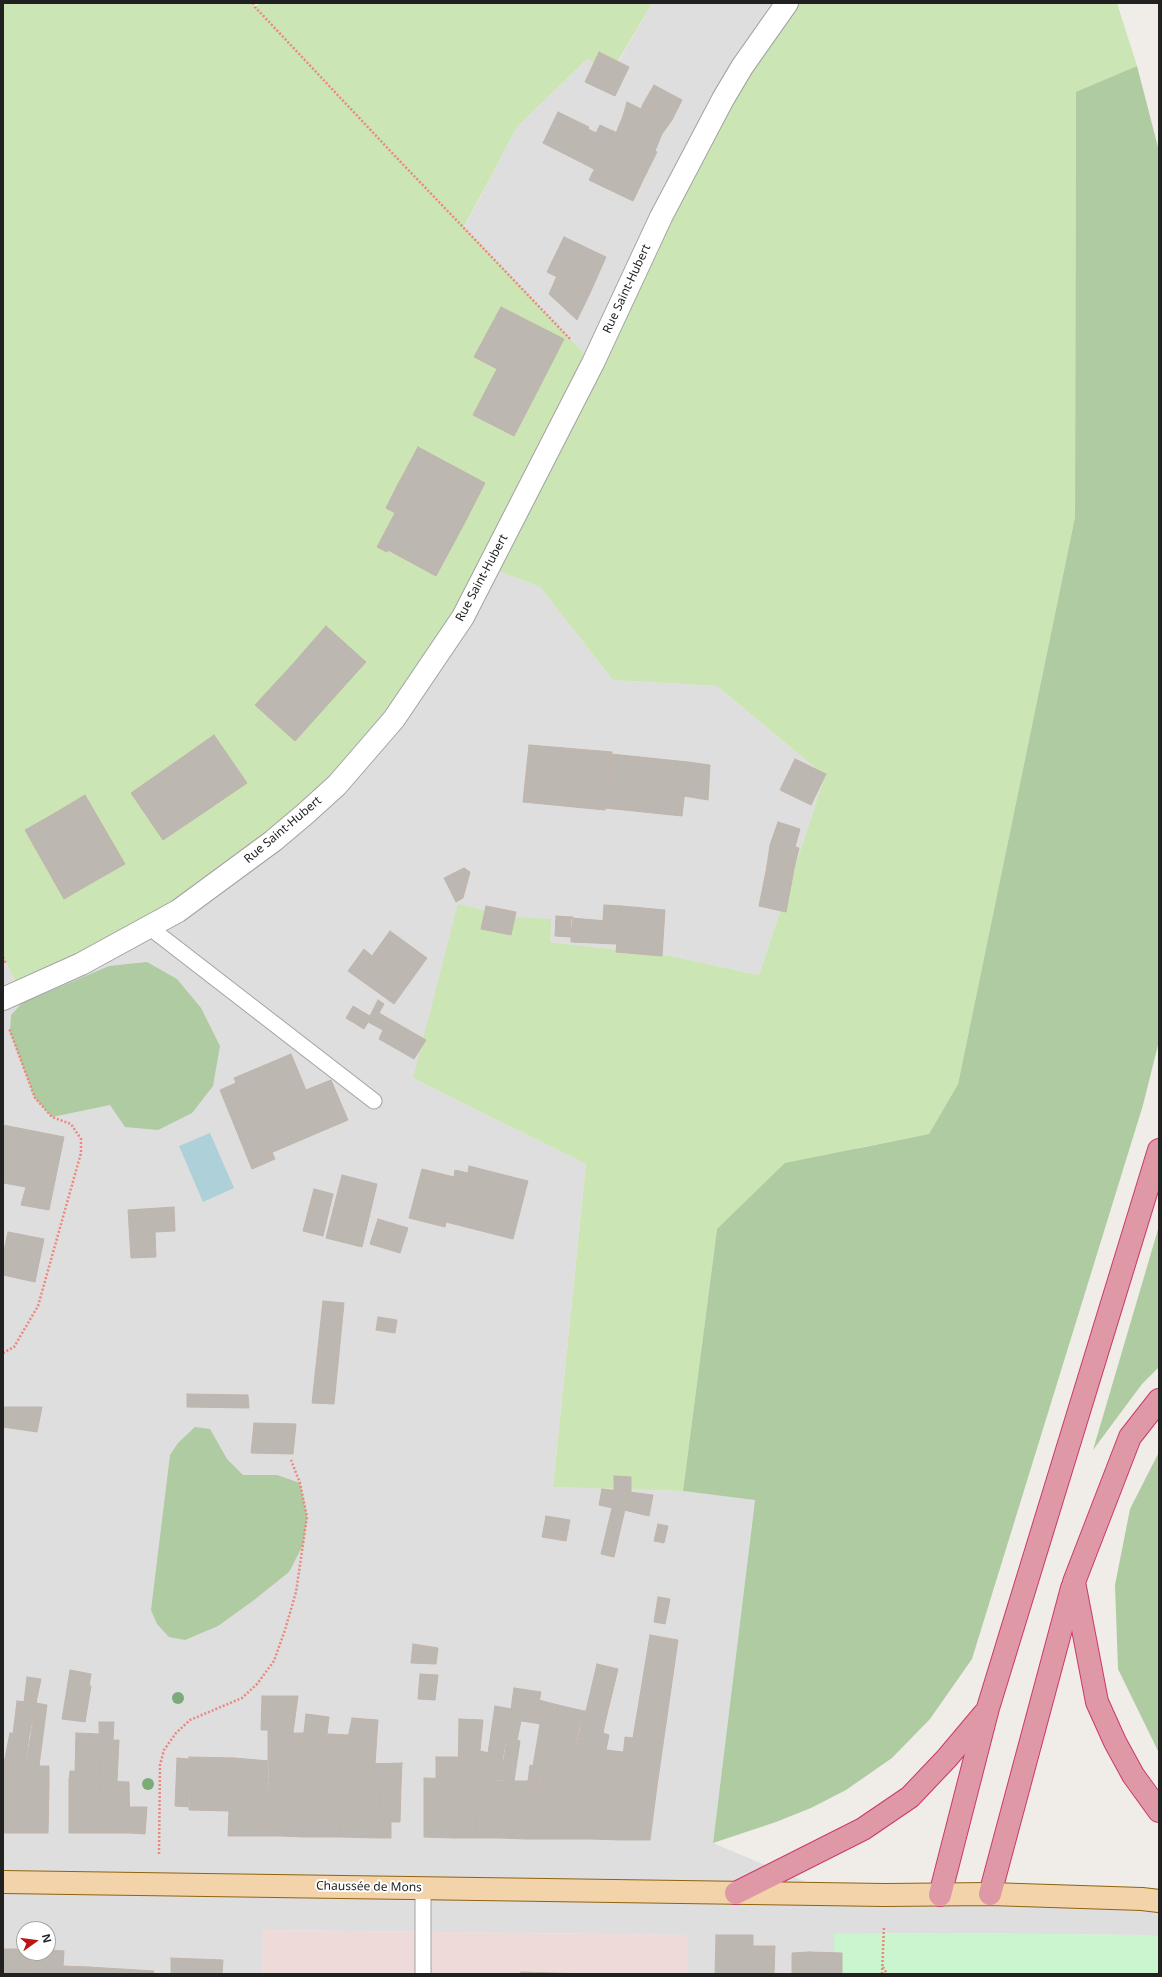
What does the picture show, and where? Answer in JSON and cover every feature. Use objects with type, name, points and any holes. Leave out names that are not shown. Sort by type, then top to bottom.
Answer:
[{"type":"highway","points":[[940,1894],[988,1708],[1159,1150]]},
{"type":"highway","points":[[990,1894],[1074,1582],[1130,1437],[1159,1400]]},
{"type":"highway","points":[[1074,1582],[1097,1702],[1115,1742],[1130,1768],[1159,1811]]},
{"type":"highway","points":[[736,1893],[863,1829],[910,1797],[947,1758],[988,1708]]},
{"type":"main road","name":"Chaussée de Mons","points":[[3,1882],[885,1895],[990,1894],[1142,1899],[1159,1902]]},
{"type":"street","name":"Rue Saint-Hubert","points":[[3,999],[81,964],[178,911],[274,841],[337,785],[394,719],[463,617],[723,99],[742,67],[788,3]]},
{"type":"lane","points":[[149,926],[374,1101]]},
{"type":"lane","points":[[423,1888],[423,1974]]},
{"type":"path","points":[[253,3],[255,7],[389,150],[592,362]]},
{"type":"path","points":[[3,1353],[14,1347],[38,1306],[81,1153],[81,1139],[71,1124],[52,1117],[35,1098],[8,1026]]},
{"type":"path","points":[[159,1884],[160,1765],[164,1750],[176,1733],[190,1720],[242,1698],[257,1684],[274,1661],[285,1630],[296,1592],[307,1517],[300,1483],[291,1460]]},
{"type":"path","points":[[882,1974],[885,1895]]},
{"type":"path","points":[[882,1967],[887,1974]]},
{"type":"shaded area","points":[[652,3],[787,3],[593,363],[464,228],[517,127],[587,59],[612,73]]},
{"type":"shaded area","points":[[488,567],[540,587],[613,680],[717,686],[825,776],[759,975],[670,956],[550,942],[552,920],[413,1078],[586,1164],[553,1487],[683,1491],[755,1499],[713,1843],[834,1894],[1159,1901],[1159,1937],[1145,1935],[942,1933],[835,1934],[835,1974],[688,1974],[688,1935],[263,1930],[262,1974],[3,1974],[3,957],[21,992]]},
{"type":"shaded area","points":[[263,1930],[688,1935],[688,1974],[262,1974]]},
{"type":"green space","points":[[3,3],[251,3],[255,7],[261,3],[652,3],[611,73],[587,59],[517,127],[464,227],[592,362],[787,3],[1117,3],[1137,66],[1076,93],[1075,517],[958,1084],[929,1134],[857,1148],[717,1229],[683,1491],[553,1487],[586,1164],[413,1078],[458,904],[510,917],[552,919],[550,942],[670,956],[759,975],[825,776],[717,686],[613,680],[540,587],[488,567],[394,719],[273,841],[21,992],[3,957]]},
{"type":"green space","points":[[1137,66],[1159,151],[1159,1041],[1143,1105],[972,1659],[930,1719],[892,1758],[846,1790],[811,1808],[776,1822],[713,1843],[755,1500],[683,1491],[717,1229],[785,1163],[929,1134],[958,1084],[1075,517],[1076,92]]},
{"type":"green space","points":[[147,962],[177,979],[201,1008],[220,1046],[213,1086],[192,1113],[158,1130],[125,1127],[110,1105],[52,1117],[35,1098],[10,1032],[11,1015],[22,1003],[109,966]]},
{"type":"green space","points":[[1159,1226],[1159,1367],[1142,1384],[1093,1450]]},
{"type":"green space","points":[[195,1427],[210,1429],[227,1459],[243,1475],[277,1475],[300,1483],[307,1517],[303,1545],[289,1572],[218,1626],[185,1640],[169,1637],[157,1624],[151,1610],[170,1455],[178,1443]]},
{"type":"green space","points":[[1159,1452],[1159,1753],[1118,1669],[1115,1585],[1130,1509]]},
{"type":"green space","points":[[942,1933],[1145,1935],[1159,1937],[1159,1974],[835,1974],[834,1934]]},
{"type":"water","points":[[210,1133],[234,1188],[203,1202],[179,1146]]},
{"type":"building","points":[[599,52],[629,67],[615,96],[585,82]]},
{"type":"building","points":[[654,85],[682,100],[672,120],[643,104]]},
{"type":"building","points":[[627,102],[641,109],[643,104],[672,120],[662,134],[623,116]]},
{"type":"building","points":[[558,112],[589,127],[588,129],[596,133],[600,125],[613,131],[594,169],[543,143]]},
{"type":"building","points":[[623,116],[662,134],[655,151],[616,133]]},
{"type":"building","points":[[613,131],[657,152],[645,176],[601,156]]},
{"type":"building","points":[[601,156],[645,176],[633,201],[589,180]]},
{"type":"building","points":[[564,237],[606,257],[590,293],[547,272]]},
{"type":"building","points":[[557,276],[590,293],[577,320],[549,294]]},
{"type":"building","points":[[501,307],[564,339],[538,390],[474,357]]},
{"type":"building","points":[[497,369],[538,390],[514,436],[473,415]]},
{"type":"building","points":[[418,447],[485,483],[464,524],[396,488]]},
{"type":"building","points":[[396,488],[464,524],[436,576],[388,550],[387,552],[377,547],[395,513],[386,508]]},
{"type":"building","points":[[326,626],[366,662],[330,702],[291,666]]},
{"type":"building","points":[[291,666],[330,702],[295,741],[255,705]]},
{"type":"building","points":[[214,735],[247,783],[206,811],[174,763]]},
{"type":"building","points":[[529,745],[612,752],[605,810],[523,802]]},
{"type":"building","points":[[611,754],[688,762],[682,816],[605,808]]},
{"type":"building","points":[[795,759],[826,774],[811,805],[780,790]]},
{"type":"building","points":[[688,762],[710,765],[708,800],[684,796]]},
{"type":"building","points":[[174,763],[206,811],[163,840],[131,793]]},
{"type":"building","points":[[85,795],[125,864],[95,881],[55,813]]},
{"type":"building","points":[[55,813],[95,881],[64,899],[25,830]]},
{"type":"building","points":[[778,822],[800,829],[795,847],[799,848],[794,869],[767,866],[770,845]]},
{"type":"building","points":[[767,866],[794,869],[786,912],[759,906]]},
{"type":"building","points":[[464,868],[470,872],[463,898],[456,902],[444,878]]},
{"type":"building","points":[[604,905],[621,906],[619,922],[603,921]]},
{"type":"building","points":[[486,906],[516,912],[511,935],[481,929]]},
{"type":"building","points":[[621,906],[665,910],[662,956],[616,952]]},
{"type":"building","points":[[556,916],[573,917],[571,937],[555,936]]},
{"type":"building","points":[[571,918],[619,922],[617,944],[571,942]]},
{"type":"building","points":[[390,931],[427,958],[394,1004],[348,971],[364,949],[372,956]]},
{"type":"building","points":[[378,1000],[384,1004],[379,1013],[426,1040],[414,1059],[379,1039],[383,1030],[368,1022],[364,1029],[346,1018],[353,1006],[370,1016]]},
{"type":"building","points":[[291,1054],[306,1090],[331,1080],[348,1120],[266,1155],[234,1078]]},
{"type":"building","points":[[236,1083],[266,1155],[272,1152],[275,1159],[252,1169],[220,1090]]},
{"type":"building","points":[[3,1125],[64,1137],[49,1210],[21,1205],[26,1187],[3,1183]]},
{"type":"building","points":[[469,1166],[528,1181],[513,1239],[446,1222],[445,1227],[409,1218],[422,1169],[454,1177],[455,1170],[468,1173]]},
{"type":"building","points":[[342,1175],[377,1184],[362,1247],[326,1238]]},
{"type":"building","points":[[314,1189],[333,1194],[323,1236],[303,1231]]},
{"type":"building","points":[[174,1207],[175,1231],[155,1232],[156,1257],[131,1258],[128,1210]]},
{"type":"building","points":[[378,1219],[408,1228],[400,1253],[370,1244]]},
{"type":"building","points":[[8,1232],[44,1239],[35,1282],[3,1275],[3,1255]]},
{"type":"building","points":[[323,1301],[344,1303],[334,1404],[312,1403]]},
{"type":"building","points":[[378,1317],[397,1320],[395,1333],[376,1330]]},
{"type":"building","points":[[187,1394],[248,1395],[249,1408],[187,1407]]},
{"type":"building","points":[[3,1407],[42,1407],[37,1432],[3,1427]]},
{"type":"building","points":[[254,1423],[296,1424],[293,1454],[251,1453]]},
{"type":"building","points":[[614,1476],[631,1477],[631,1492],[614,1490]]},
{"type":"building","points":[[602,1489],[629,1492],[614,1557],[601,1554],[612,1508],[599,1505]]},
{"type":"building","points":[[629,1492],[653,1495],[649,1516],[624,1510]]},
{"type":"building","points":[[546,1516],[570,1520],[566,1541],[542,1537]]},
{"type":"building","points":[[658,1524],[668,1526],[664,1543],[654,1541]]},
{"type":"building","points":[[658,1597],[670,1599],[665,1624],[654,1622]]},
{"type":"building","points":[[650,1635],[678,1640],[657,1786],[625,1787],[621,1775],[625,1737],[633,1738]]},
{"type":"building","points":[[413,1644],[438,1648],[436,1664],[411,1663]]},
{"type":"building","points":[[597,1664],[618,1669],[604,1727],[597,1781],[569,1781],[579,1728],[584,1711],[586,1711]]},
{"type":"building","points":[[70,1670],[91,1674],[89,1686],[91,1686],[85,1722],[62,1719]]},
{"type":"building","points":[[420,1674],[438,1675],[435,1700],[418,1699]]},
{"type":"building","points":[[27,1677],[41,1679],[36,1703],[24,1702]]},
{"type":"building","points":[[514,1688],[541,1692],[535,1723],[521,1721],[517,1740],[520,1741],[514,1781],[501,1780]]},
{"type":"building","points":[[262,1696],[298,1696],[280,1836],[268,1836],[268,1730],[261,1730]]},
{"type":"building","points":[[539,1700],[558,1705],[545,1781],[528,1781],[530,1765],[533,1766],[540,1724],[535,1723]]},
{"type":"building","points":[[17,1701],[36,1703],[29,1736],[13,1734]]},
{"type":"building","points":[[36,1703],[47,1705],[39,1766],[49,1766],[49,1785],[23,1784]]},
{"type":"building","points":[[558,1705],[584,1711],[569,1781],[545,1781]]},
{"type":"building","points":[[495,1706],[511,1709],[503,1756],[488,1753]]},
{"type":"building","points":[[306,1714],[329,1717],[321,1785],[304,1785],[303,1837],[280,1836],[286,1785],[298,1786]]},
{"type":"building","points":[[352,1718],[378,1720],[375,1764],[366,1764],[364,1785],[342,1785],[343,1763]]},
{"type":"building","points":[[459,1719],[483,1720],[477,1780],[458,1779]]},
{"type":"building","points":[[99,1722],[114,1722],[113,1740],[119,1740],[117,1782],[100,1781]]},
{"type":"building","points":[[10,1733],[29,1736],[23,1784],[3,1784],[3,1768]]},
{"type":"building","points":[[76,1733],[99,1734],[100,1781],[69,1781],[70,1771],[75,1771]]},
{"type":"building","points":[[293,1733],[304,1733],[298,1786],[286,1785]]},
{"type":"building","points":[[603,1733],[609,1735],[606,1750],[623,1752],[621,1775],[625,1787],[597,1786]]},
{"type":"building","points":[[328,1734],[349,1735],[343,1763],[342,1785],[321,1785]]},
{"type":"building","points":[[480,1751],[503,1756],[501,1780],[477,1780]]},
{"type":"building","points":[[189,1757],[234,1758],[234,1779],[269,1780],[268,1836],[228,1836],[229,1811],[189,1810]]},
{"type":"building","points":[[436,1757],[459,1757],[458,1779],[436,1779]]},
{"type":"building","points":[[177,1758],[189,1759],[190,1807],[175,1806]]},
{"type":"building","points":[[234,1758],[269,1761],[269,1780],[234,1779]]},
{"type":"building","points":[[402,1763],[401,1786],[364,1785],[366,1764]]},
{"type":"building","points":[[424,1778],[454,1779],[454,1838],[424,1837]]},
{"type":"building","points":[[454,1779],[477,1780],[476,1838],[454,1838]]},
{"type":"building","points":[[477,1780],[497,1781],[500,1838],[476,1838]]},
{"type":"building","points":[[543,1780],[566,1781],[565,1839],[542,1839]]},
{"type":"building","points":[[543,1780],[542,1839],[527,1839],[528,1781]]},
{"type":"building","points":[[69,1781],[100,1781],[98,1833],[69,1833]]},
{"type":"building","points":[[100,1781],[129,1782],[130,1833],[98,1833]]},
{"type":"building","points":[[497,1781],[528,1781],[527,1839],[500,1838]]},
{"type":"building","points":[[566,1781],[597,1781],[591,1839],[565,1839]]},
{"type":"building","points":[[3,1784],[14,1784],[13,1833],[3,1833]]},
{"type":"building","points":[[14,1784],[49,1785],[48,1833],[13,1833]]},
{"type":"building","points":[[304,1785],[342,1785],[340,1837],[303,1837]]},
{"type":"building","points":[[342,1785],[380,1786],[379,1838],[340,1837]]},
{"type":"building","points":[[380,1786],[401,1786],[400,1822],[391,1822],[391,1838],[379,1838]]},
{"type":"building","points":[[597,1786],[625,1787],[621,1840],[591,1839]]},
{"type":"building","points":[[625,1786],[657,1786],[650,1840],[621,1840]]},
{"type":"building","points":[[129,1807],[147,1807],[145,1834],[130,1833]]},
{"type":"building","points":[[716,1935],[753,1935],[753,1946],[775,1946],[774,1974],[715,1974]]},
{"type":"building","points":[[3,1949],[16,1949],[16,1961],[29,1961],[28,1974],[3,1974]]},
{"type":"building","points":[[56,1950],[64,1951],[63,1966],[89,1967],[89,1974],[28,1974],[29,1961],[56,1961]]},
{"type":"building","points":[[809,1952],[842,1953],[842,1974],[809,1974]]},
{"type":"building","points":[[809,1952],[809,1974],[792,1974],[792,1953]]},
{"type":"building","points":[[171,1958],[223,1960],[222,1974],[171,1974]]},
{"type":"building","points":[[89,1967],[154,1971],[153,1974],[89,1974]]},
{"type":"building","points":[[521,1972],[588,1974],[521,1974]]}]
